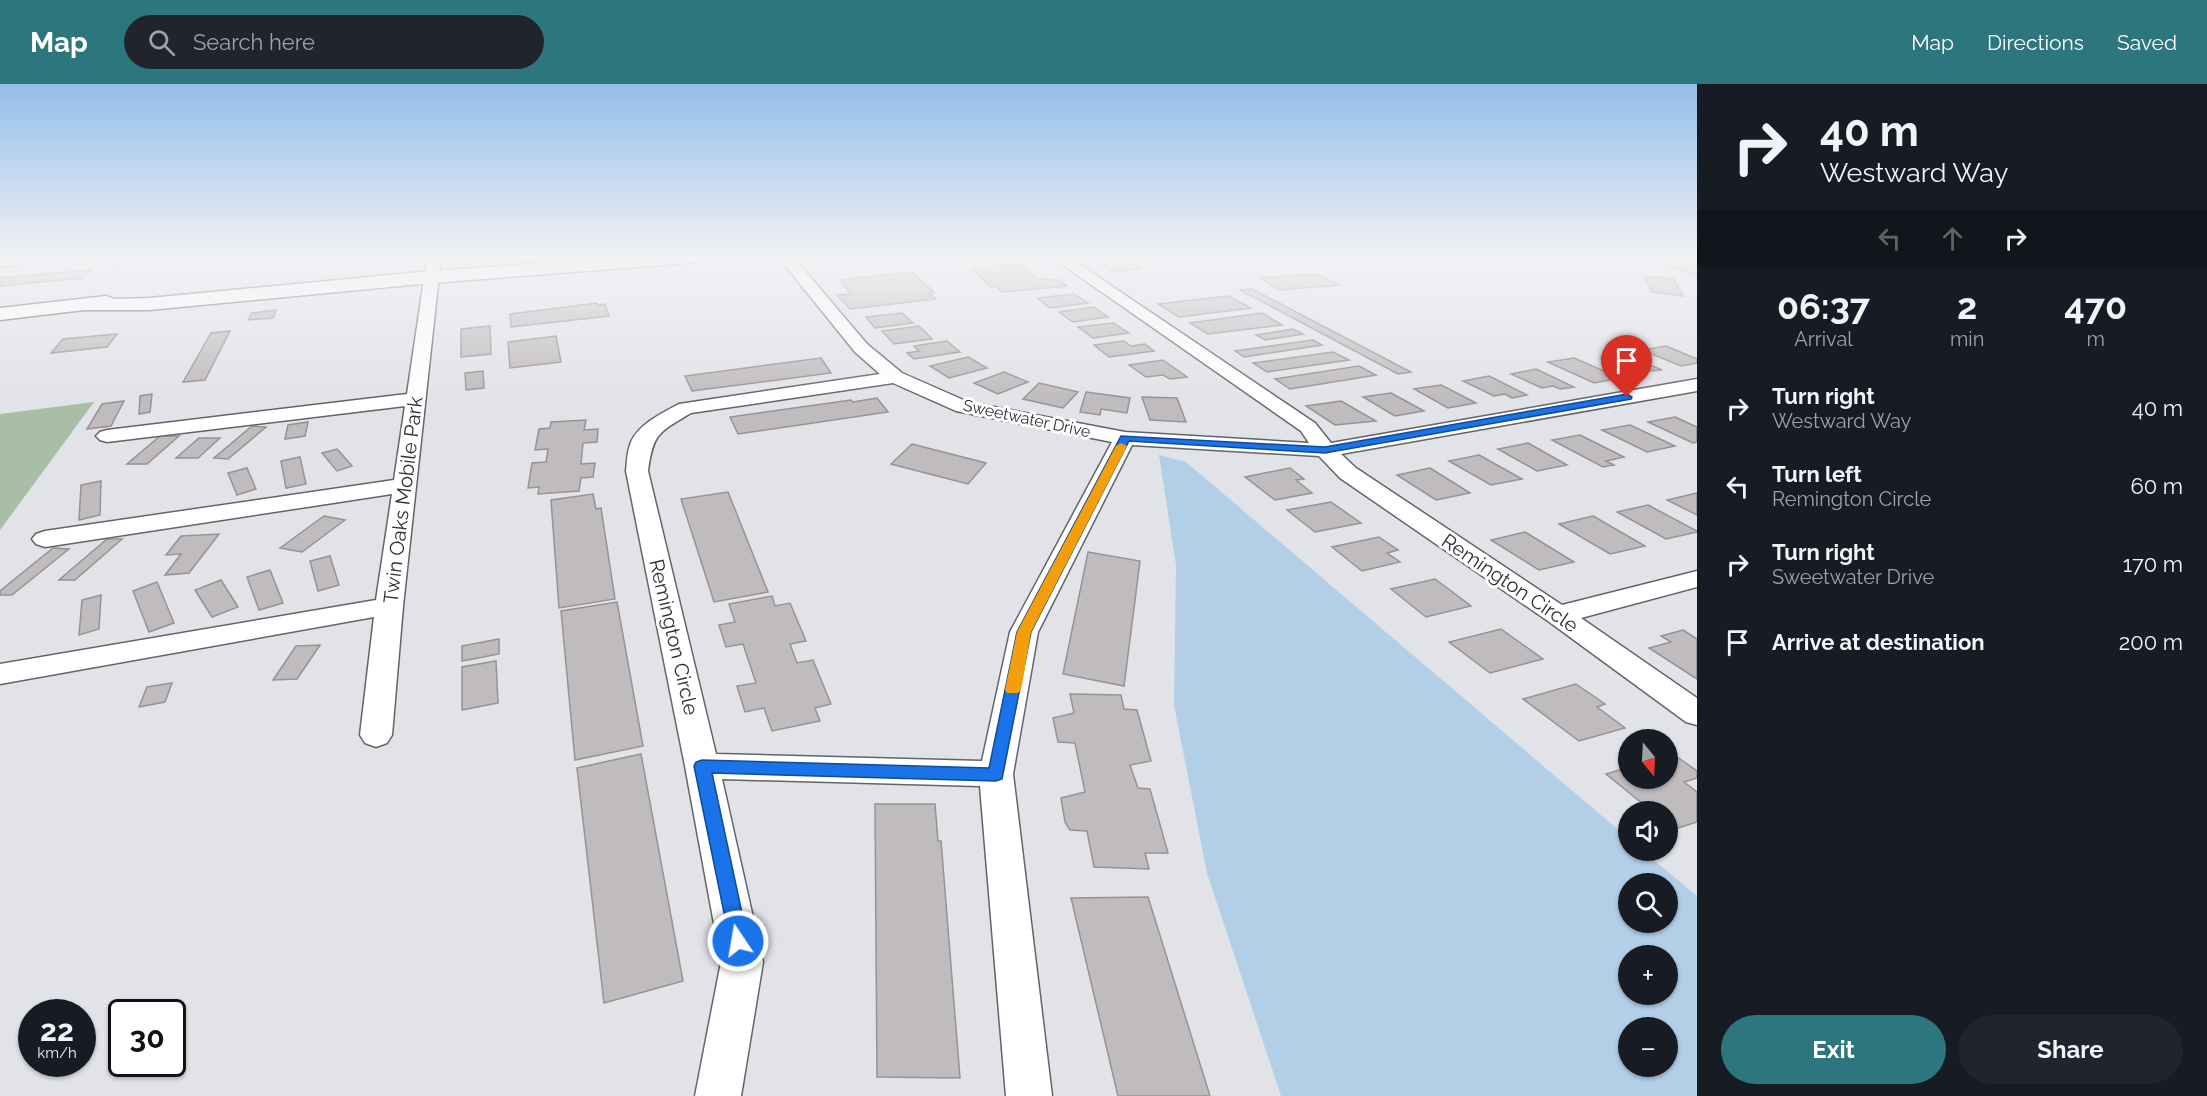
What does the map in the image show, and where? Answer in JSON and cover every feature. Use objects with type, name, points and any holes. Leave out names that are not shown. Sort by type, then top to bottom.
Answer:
[{"type":"main road","points":[[0,314],[84,305]]},
{"type":"street","name":"Twin Oaks Mobile Park","points":[[376,735],[389,606],[428,305]]},
{"type":"street","name":"Sweetwater Drive","points":[[825,305],[861,348],[895,377],[963,406],[1125,438],[1325,450],[1697,385]]},
{"type":"street","points":[[1129,305],[1308,427],[1325,450]]},
{"type":"street","name":"Remington Circle","points":[[718,1096],[742,962],[702,766],[637,471],[641,443],[658,423],[686,408],[895,377]]},
{"type":"street","points":[[107,436],[416,399]]},
{"type":"street","points":[[1029,1096],[996,774],[1024,632],[1125,438]]},
{"type":"street","name":"Remington Circle","points":[[1325,450],[1348,473],[1558,615],[1697,714]]},
{"type":"street","points":[[45,539],[405,485]]},
{"type":"street","points":[[1558,615],[1697,579]]},
{"type":"street","points":[[0,674],[389,606]]},
{"type":"street","points":[[702,766],[996,774]]},
{"type":"green space","points":[[94,402],[0,530],[0,414]]},
{"type":"water","points":[[1159,455],[1186,462],[1618,830],[1618,861],[1655,861],[1669,873],[1618,873],[1618,933],[1678,933],[1678,880],[1697,896],[1697,1096],[1281,1096],[1207,873],[1174,705],[1176,565]]},
{"type":"building","points":[[579,305],[605,305],[609,316],[511,327],[510,314]]},
{"type":"building","points":[[846,305],[882,305],[850,309]]},
{"type":"building","points":[[1046,305],[1071,305],[1050,308]]},
{"type":"building","points":[[1160,305],[1246,305],[1251,308],[1179,317]]},
{"type":"building","points":[[1269,305],[1283,305],[1411,372],[1398,374]]},
{"type":"building","points":[[1094,307],[1108,317],[1073,322],[1059,312]]},
{"type":"building","points":[[276,310],[273,318],[248,320],[252,313]]},
{"type":"building","points":[[902,313],[913,323],[875,328],[866,317]]},
{"type":"building","points":[[1262,313],[1282,325],[1208,334],[1190,323]]},
{"type":"building","points":[[1113,323],[1129,333],[1093,338],[1078,327]]},
{"type":"building","points":[[490,326],[491,354],[461,357],[461,329]]},
{"type":"building","points":[[919,326],[932,339],[894,344],[882,331]]},
{"type":"building","points":[[1293,329],[1303,334],[1265,340],[1256,335]]},
{"type":"building","points":[[230,331],[205,380],[183,382],[211,333]]},
{"type":"building","points":[[117,334],[107,347],[51,353],[63,339]]},
{"type":"building","points":[[556,336],[561,362],[510,368],[508,342]]},
{"type":"building","points":[[1313,340],[1322,345],[1244,357],[1235,351]]},
{"type":"building","points":[[947,341],[960,352],[914,359],[907,353],[919,351],[914,346]]},
{"type":"building","points":[[1124,341],[1131,346],[1145,344],[1154,351],[1109,357],[1094,345]]},
{"type":"building","points":[[1666,346],[1697,359],[1697,363],[1681,366],[1642,350]]},
{"type":"building","points":[[1333,352],[1349,360],[1267,372],[1253,363]]},
{"type":"building","points":[[1624,354],[1662,370],[1634,372],[1601,358]]},
{"type":"building","points":[[968,357],[987,368],[949,378],[930,366]]},
{"type":"building","points":[[821,358],[831,373],[692,391],[685,376]]},
{"type":"building","points":[[1574,358],[1620,378],[1594,383],[1548,362]]},
{"type":"building","points":[[1163,360],[1187,377],[1170,379],[1163,375],[1146,377],[1129,365]]},
{"type":"building","points":[[1359,366],[1376,375],[1290,389],[1275,379]]},
{"type":"building","points":[[1536,369],[1574,387],[1542,388],[1511,374]]},
{"type":"building","points":[[483,371],[484,388],[466,390],[465,373]]},
{"type":"building","points":[[1004,372],[1028,382],[998,394],[974,383]]},
{"type":"building","points":[[1489,376],[1527,395],[1512,398],[1505,394],[1494,396],[1463,381]]},
{"type":"building","points":[[1039,383],[1078,392],[1063,408],[1023,399]]},
{"type":"building","points":[[1441,385],[1476,403],[1448,408],[1414,389]]},
{"type":"building","points":[[1086,392],[1130,398],[1127,413],[1101,409],[1100,415],[1080,412]]},
{"type":"building","points":[[1391,393],[1424,411],[1395,416],[1363,397]]},
{"type":"building","points":[[152,394],[150,412],[139,414],[140,396]]},
{"type":"building","points":[[1142,397],[1177,398],[1186,422],[1150,420]]},
{"type":"building","points":[[877,398],[888,412],[738,434],[730,417],[851,400],[853,402]]},
{"type":"building","points":[[124,401],[111,426],[87,429],[102,404]]},
{"type":"building","points":[[1341,401],[1376,421],[1335,425],[1306,406]]},
{"type":"building","points":[[1675,417],[1697,427],[1697,442],[1693,443],[1648,422]]},
{"type":"building","points":[[586,420],[584,430],[598,429],[597,442],[583,443],[581,464],[595,463],[593,477],[581,478],[579,491],[538,494],[539,487],[528,488],[532,463],[546,462],[548,449],[535,450],[539,429],[550,428],[551,422]]},
{"type":"building","points":[[308,422],[305,436],[285,439],[288,425]]},
{"type":"building","points":[[1630,425],[1675,446],[1647,452],[1602,430]]},
{"type":"building","points":[[252,426],[266,427],[228,459],[214,458]]},
{"type":"building","points":[[1580,435],[1624,457],[1606,461],[1614,465],[1603,467],[1552,440]]},
{"type":"building","points":[[160,436],[179,436],[147,464],[127,464]]},
{"type":"building","points":[[199,438],[220,438],[198,458],[176,458]]},
{"type":"building","points":[[1528,443],[1567,465],[1537,471],[1498,449]]},
{"type":"building","points":[[912,444],[986,463],[968,484],[891,464]]},
{"type":"building","points":[[337,449],[352,466],[337,471],[322,453]]},
{"type":"building","points":[[1479,455],[1522,479],[1491,485],[1449,461]]},
{"type":"building","points":[[300,457],[306,484],[286,488],[281,461]]},
{"type":"building","points":[[247,468],[256,489],[237,495],[228,473]]},
{"type":"building","points":[[1290,468],[1304,479],[1296,480],[1312,493],[1275,500],[1245,477]]},
{"type":"building","points":[[1430,468],[1470,493],[1436,500],[1397,475]]},
{"type":"building","points":[[101,481],[100,515],[79,520],[81,485]]},
{"type":"building","points":[[728,492],[768,592],[714,602],[681,499]]},
{"type":"building","points":[[1697,493],[1697,515],[1667,500]]},
{"type":"building","points":[[593,494],[596,509],[601,508],[615,599],[559,608],[551,500]]},
{"type":"building","points":[[1331,502],[1361,523],[1315,532],[1287,510]]},
{"type":"building","points":[[1648,505],[1697,532],[1666,539],[1617,512]]},
{"type":"building","points":[[324,516],[345,520],[302,552],[280,548]]},
{"type":"building","points":[[1593,516],[1645,546],[1610,554],[1559,524]]},
{"type":"building","points":[[1525,532],[1574,562],[1539,570],[1491,540]]},
{"type":"building","points":[[219,534],[189,573],[165,575],[181,554],[166,555],[181,536]]},
{"type":"building","points":[[1379,537],[1398,550],[1387,553],[1400,562],[1362,571],[1332,547]]},
{"type":"building","points":[[107,539],[122,539],[75,580],[59,580]]},
{"type":"building","points":[[53,548],[69,549],[12,595],[0,595],[0,591]]},
{"type":"building","points":[[1088,552],[1140,561],[1124,686],[1063,674]]},
{"type":"building","points":[[330,556],[339,585],[318,591],[310,561]]},
{"type":"building","points":[[270,570],[283,603],[259,610],[247,577]]},
{"type":"building","points":[[1435,579],[1471,606],[1426,617],[1391,589]]},
{"type":"building","points":[[221,580],[238,607],[212,617],[195,590]]},
{"type":"building","points":[[157,582],[174,623],[149,632],[133,591]]},
{"type":"building","points":[[101,595],[99,629],[79,635],[82,600]]},
{"type":"building","points":[[772,596],[775,606],[790,603],[806,641],[790,644],[797,663],[813,660],[831,704],[815,708],[820,721],[772,731],[764,708],[745,712],[737,686],[756,683],[743,644],[726,647],[719,625],[735,622],[729,604]]},
{"type":"building","points":[[617,602],[643,746],[575,760],[561,611]]},
{"type":"building","points":[[1501,629],[1543,659],[1490,673],[1449,642]]},
{"type":"building","points":[[1683,630],[1697,639],[1697,679],[1649,648],[1671,642],[1661,636]]},
{"type":"building","points":[[499,639],[499,654],[462,661],[462,646]]},
{"type":"building","points":[[320,645],[297,679],[273,680],[296,646]]},
{"type":"building","points":[[496,661],[498,703],[462,710],[462,667]]},
{"type":"building","points":[[172,683],[165,702],[139,707],[147,687]]},
{"type":"building","points":[[1576,684],[1605,704],[1597,707],[1625,728],[1579,741],[1523,699]]},
{"type":"building","points":[[1070,694],[1121,695],[1124,709],[1137,710],[1151,761],[1130,765],[1138,788],[1150,789],[1168,853],[1145,853],[1149,869],[1094,867],[1087,831],[1070,830],[1065,822],[1061,798],[1085,792],[1075,743],[1058,742],[1053,718],[1074,713]]},
{"type":"building","points":[[641,754],[683,981],[604,1003],[577,768]]},
{"type":"building","points":[[1678,758],[1697,771],[1697,778],[1684,782],[1697,792],[1697,822],[1678,828],[1678,801],[1639,801],[1625,789],[1678,789]]},
{"type":"building","points":[[1618,770],[1618,784],[1606,774]]},
{"type":"building","points":[[875,804],[935,804],[938,841],[941,841],[960,1078],[877,1077]]},
{"type":"building","points":[[1148,897],[1210,1096],[1118,1096],[1071,898]]},
{"type":"slow traffic","points":[[1013,690],[1024,632],[1121,446]]},
{"type":"route","points":[[738,941],[702,766],[996,774],[1024,632],[1125,438],[1325,450],[1627,397]]}]
